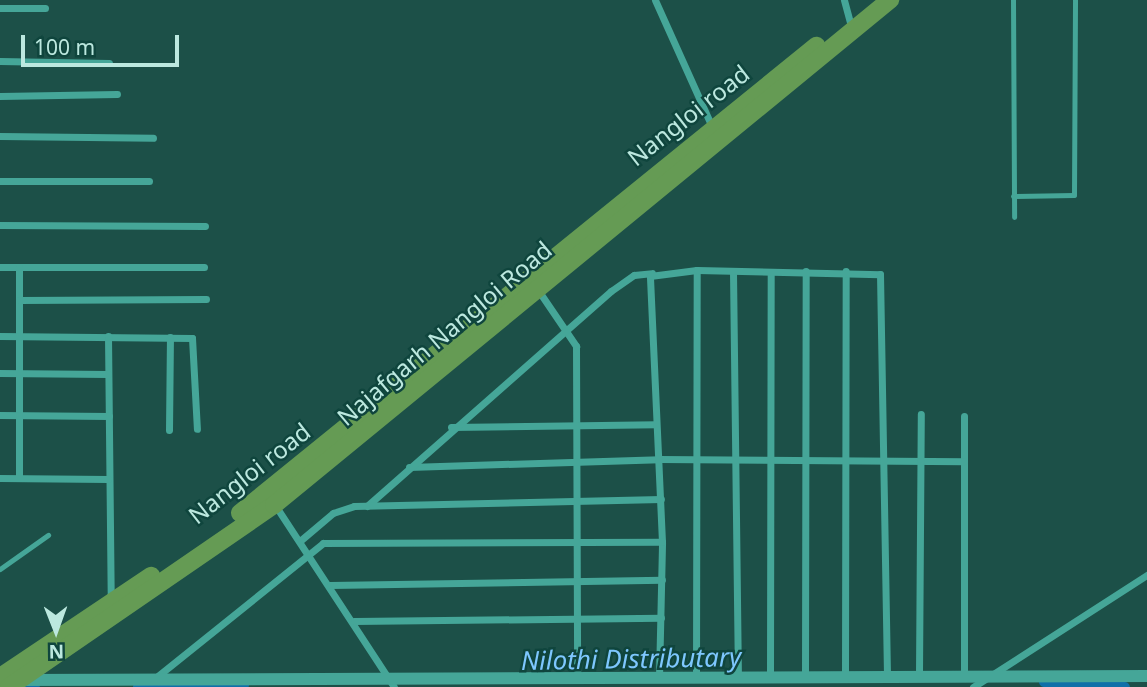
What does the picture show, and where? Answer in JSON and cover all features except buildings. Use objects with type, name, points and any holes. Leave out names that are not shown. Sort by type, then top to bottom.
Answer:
[{"type":"main road","name":"Nangloi road","points":[[10,681],[111,602],[247,516],[532,282],[712,128],[849,27],[875,0]]},
{"type":"main road","name":"Najafgarh Nangloi Road","points":[[10,681],[247,516],[274,505],[532,282],[849,27],[890,0]]},
{"type":"street","points":[[654,0],[712,128]]},
{"type":"street","points":[[844,0],[849,27]]},
{"type":"street","points":[[0,8],[45,8]]},
{"type":"street","points":[[0,61],[109,63]]},
{"type":"street","points":[[0,96],[117,93]]},
{"type":"street","points":[[0,136],[153,138]]},
{"type":"street","points":[[0,180],[149,181]]},
{"type":"street","points":[[0,225],[205,226]]},
{"type":"street","points":[[0,267],[204,267]]},
{"type":"street","points":[[19,267],[19,478]]},
{"type":"street","points":[[696,676],[698,270]]},
{"type":"street","points":[[367,506],[451,427],[628,278],[652,273],[698,270],[877,271],[880,277],[887,674]]},
{"type":"street","points":[[805,675],[806,271]]},
{"type":"street","points":[[845,674],[846,271]]},
{"type":"street","points":[[733,272],[733,461],[738,675]]},
{"type":"street","points":[[770,676],[771,272]]},
{"type":"street","points":[[652,273],[662,542],[659,677]]},
{"type":"street","points":[[532,282],[568,327],[576,346],[578,676]]},
{"type":"street","points":[[19,300],[206,299]]},
{"type":"street","points":[[0,335],[170,337],[194,341],[197,429]]},
{"type":"street","points":[[108,336],[111,602]]},
{"type":"street","points":[[169,430],[170,337]]},
{"type":"street","points":[[0,373],[108,374]]},
{"type":"street","points":[[919,674],[920,414]]},
{"type":"street","points":[[0,415],[108,416]]},
{"type":"street","points":[[964,416],[964,673]]},
{"type":"street","points":[[451,427],[656,424]]},
{"type":"street","points":[[410,467],[577,464],[659,459],[964,461]]},
{"type":"street","points":[[0,478],[108,479]]},
{"type":"street","points":[[301,540],[340,509],[367,506],[661,499]]},
{"type":"street","points":[[274,505],[301,540],[394,687]]},
{"type":"street","points":[[152,681],[309,554],[327,543],[662,542]]},
{"type":"street","points":[[978,685],[992,673],[1147,575]]},
{"type":"street","points":[[330,585],[662,580]]},
{"type":"street","points":[[354,621],[662,618]]},
{"type":"street","points":[[10,681],[152,681],[387,675],[696,676],[720,681],[738,675],[992,673],[1147,676]]},
{"type":"lane","points":[[1013,0],[1014,217]]},
{"type":"lane","points":[[1013,197],[1074,195],[1074,0]]},
{"type":"lane","points":[[0,569],[48,535]]},
{"type":"waterway","name":"Nilothi Distributary","points":[[1044,682],[1125,687]]},
{"type":"waterway","name":"Nilothi Distributary","points":[[14,684],[35,687]]},
{"type":"waterway","name":"Nilothi Distributary","points":[[138,687],[244,685]]}]
